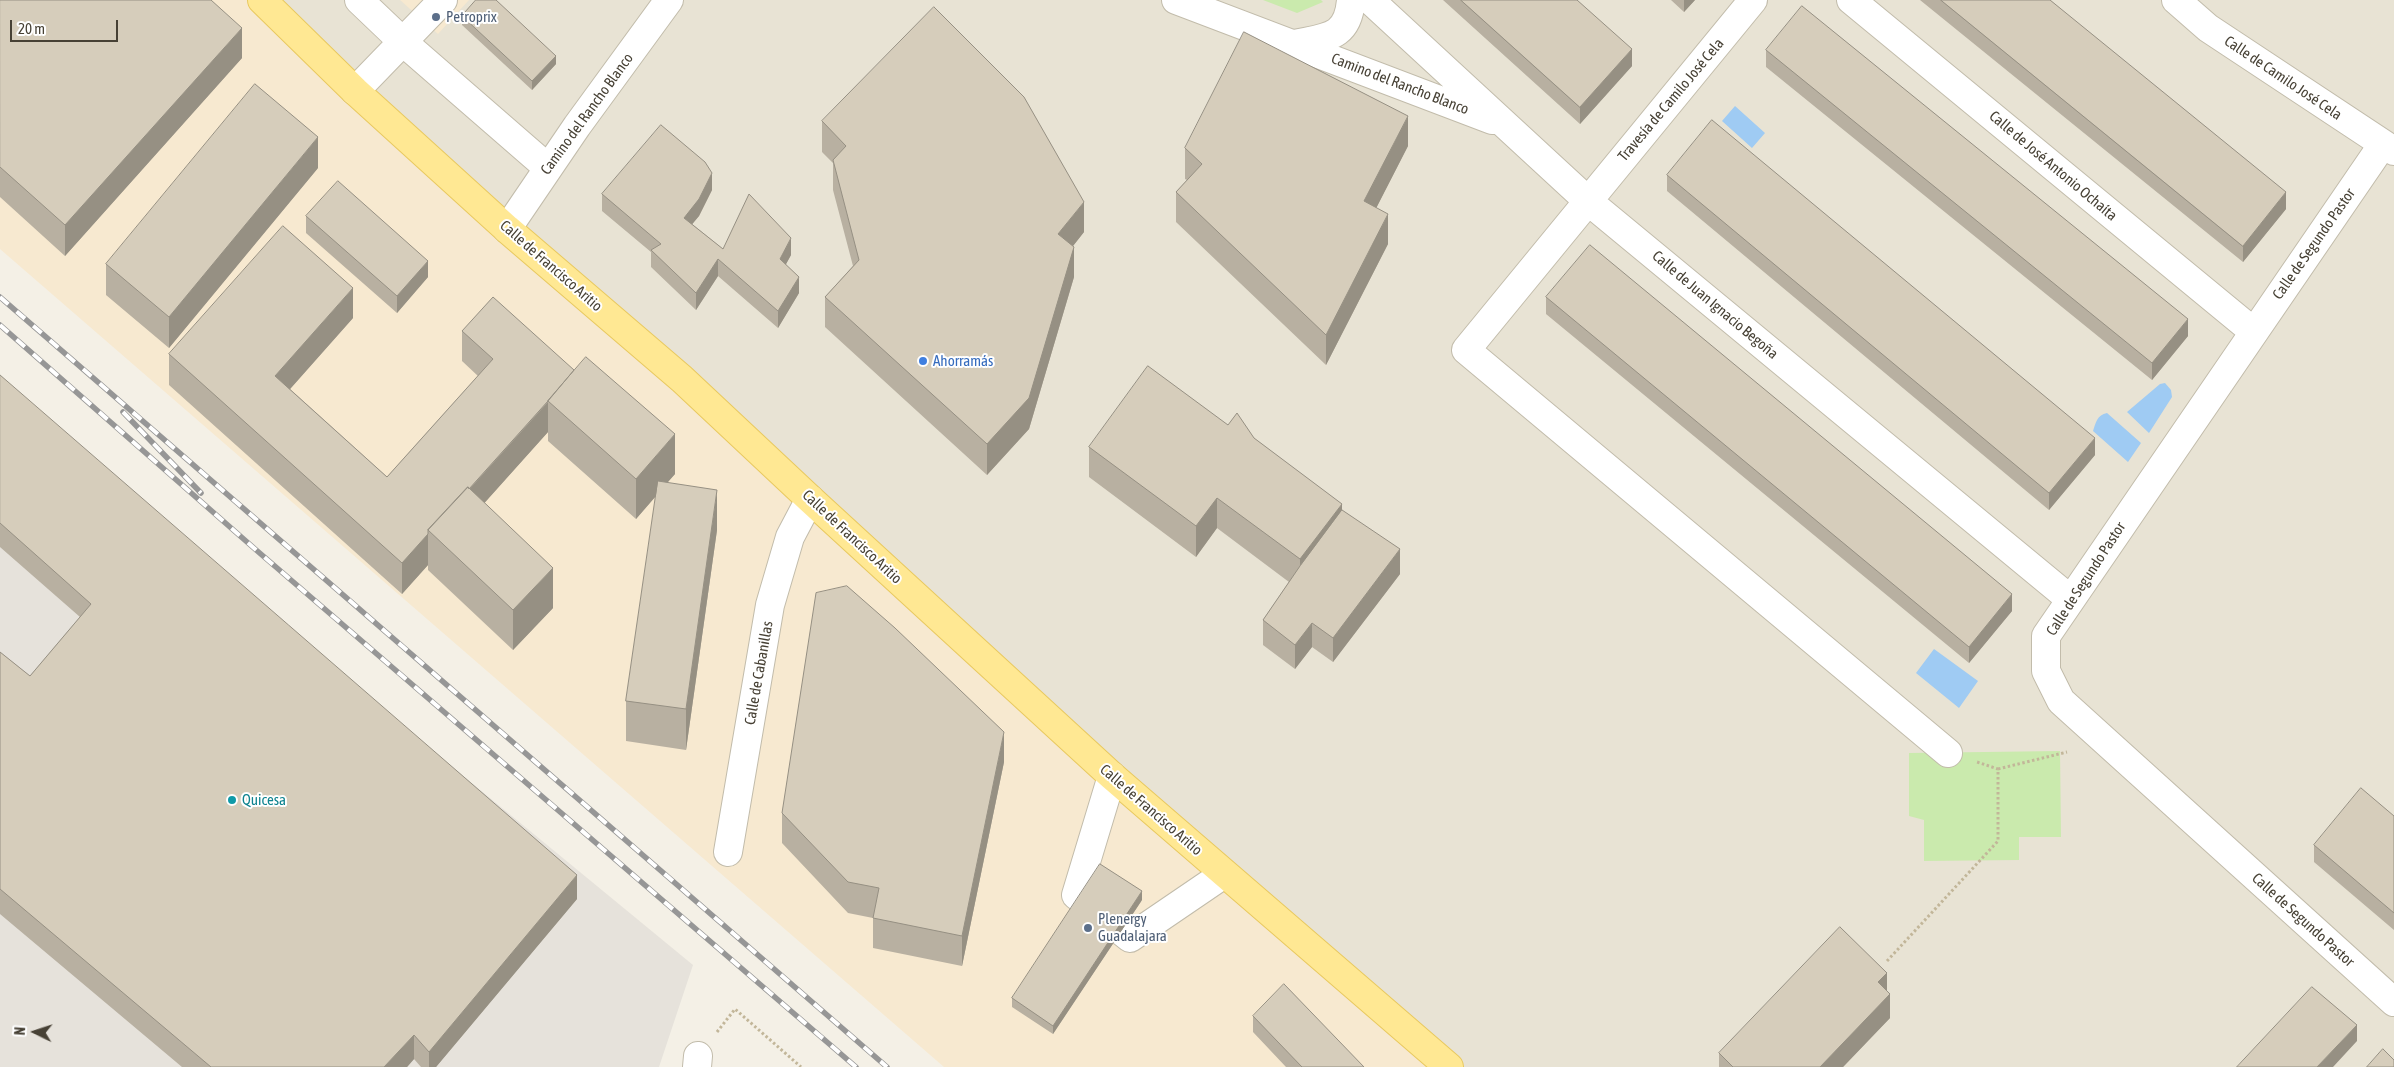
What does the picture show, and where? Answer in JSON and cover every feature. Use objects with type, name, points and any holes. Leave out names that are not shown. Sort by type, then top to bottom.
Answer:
[{"type":"main road","name":"Calle de Francisco Aritio","points":[[262,0],[355,91],[507,229],[682,379],[1112,776],[1449,1067]]},
{"type":"street","points":[[360,0],[403,42],[548,168]]},
{"type":"street","name":"Camino del Rancho Blanco","points":[[507,229],[548,168],[669,0]]},
{"type":"street","name":"Camino del Rancho Blanco","points":[[1176,0],[1506,125]]},
{"type":"street","name":"Camino del Rancho Blanco","points":[[1295,44],[1328,37],[1342,29],[1350,12],[1352,0]]},
{"type":"street","name":"Calle de Juan Ignacio Begoña","points":[[1370,0],[1588,200],[2070,599]]},
{"type":"street","name":"Travesía de Camilo José Cela","points":[[1753,0],[1466,350],[1948,752]]},
{"type":"street","name":"Calle de José Antonio Ochaíta","points":[[1851,0],[2254,332]]},
{"type":"street","name":"Calle de Camilo José Cela","points":[[2176,0],[2208,28],[2388,148]]},
{"type":"street","points":[[355,91],[403,42],[429,5]]},
{"type":"street","name":"Calle de Segundo Pastor","points":[[2388,148],[2254,332],[2070,599],[2046,636],[2046,670],[2061,701],[2394,1002]]},
{"type":"street","name":"Calle de Cabanillas","points":[[728,852],[770,605],[790,537],[810,499]]},
{"type":"street","points":[[1112,776],[1076,895],[1130,938],[1224,874]]},
{"type":"path","points":[[1948,752],[1998,769],[2070,752],[2089,726]]},
{"type":"path","points":[[1887,961],[1998,841],[1998,769]]},
{"type":"path","points":[[698,1062],[735,1009],[801,1067]]},
{"type":"shaded area","points":[[0,0],[259,0],[1441,1067],[944,1067],[0,249]]},
{"type":"shaded area","points":[[266,0],[2394,0],[2394,1067],[1454,1067]]},
{"type":"shaded area","name":"Petroprix","points":[[400,0],[469,0],[438,34]]},
{"type":"shaded area","name":"Quicesa","points":[[0,395],[693,965],[659,1067],[0,1067]]},
{"type":"green space","points":[[1263,0],[1321,0],[1323,2],[1297,13]]},
{"type":"green space","points":[[2060,751],[2061,837],[2019,837],[2019,860],[1924,861],[1924,820],[1909,816],[1909,753]]},
{"type":"water","points":[[1735,106],[1765,133],[1752,148],[1722,121]]},
{"type":"water","points":[[2165,383],[2171,390],[2172,397],[2149,433],[2127,412],[2160,384]]},
{"type":"water","points":[[2107,413],[2141,443],[2128,462],[2093,431],[2099,417]]},
{"type":"water","points":[[1934,649],[1978,681],[1959,708],[1916,673]]},
{"type":"building","points":[[0,0],[211,0],[242,28],[65,225],[0,167]]},
{"type":"building","points":[[476,0],[496,0],[556,56],[532,81],[462,16]]},
{"type":"building","points":[[1461,0],[1577,0],[1632,49],[1580,107]]},
{"type":"building","points":[[1941,0],[2050,0],[2286,192],[2243,246]]},
{"type":"building","points":[[1802,6],[2188,319],[2152,363],[1766,50]]},
{"type":"building","points":[[934,7],[1024,97],[1084,202],[1058,234],[1074,247],[1029,398],[987,444],[825,297],[859,260],[833,160],[846,146],[822,121]]},
{"type":"building","points":[[1244,32],[1408,116],[1364,201],[1388,214],[1326,335],[1176,192],[1202,164],[1185,148]]},
{"type":"building","points":[[255,84],[318,137],[169,317],[106,264]]},
{"type":"building","points":[[1712,120],[2095,438],[2049,493],[1667,175]]},
{"type":"building","points":[[661,125],[705,162],[712,173],[699,199],[684,218],[723,249],[749,194],[791,238],[780,259],[799,277],[778,311],[718,259],[696,293],[651,250],[661,244],[602,194]]},
{"type":"building","points":[[338,181],[428,261],[397,296],[306,216]]},
{"type":"building","points":[[283,226],[353,288],[275,376],[387,477],[493,359],[462,331],[493,297],[574,370],[469,489],[468,487],[428,530],[428,534],[402,563],[169,354]]},
{"type":"building","points":[[1590,245],[2012,594],[1969,647],[1546,297]]},
{"type":"building","points":[[586,357],[675,434],[636,479],[548,401]]},
{"type":"building","points":[[1148,366],[1228,425],[1237,413],[1254,438],[1342,504],[1300,559],[1217,498],[1196,526],[1089,447]]},
{"type":"building","name":"Quicesa","points":[[0,375],[577,875],[429,1052],[414,1035],[384,1067],[211,1067],[0,889],[0,652],[30,676],[91,604],[0,523]]},
{"type":"building","points":[[658,481],[717,490],[686,709],[626,701]]},
{"type":"building","points":[[468,487],[553,568],[513,610],[428,530]]},
{"type":"building","points":[[1342,510],[1400,549],[1333,638],[1312,623],[1295,645],[1263,620]]},
{"type":"building","points":[[847,586],[895,628],[1004,732],[962,936],[873,918],[879,888],[848,882],[782,813],[816,593]]},
{"type":"building","points":[[2361,788],[2394,816],[2394,913],[2314,845]]},
{"type":"building","points":[[1100,864],[1142,891],[1053,1026],[1012,998]]},
{"type":"building","points":[[1840,927],[1887,973],[1878,982],[1890,994],[1820,1067],[1733,1067],[1719,1053]]},
{"type":"building","points":[[1284,984],[1364,1067],[1302,1067],[1253,1016]]},
{"type":"building","points":[[2312,987],[2357,1025],[2317,1067],[2237,1067]]},
{"type":"building","points":[[2383,1049],[2394,1060],[2394,1067],[2367,1067]]},
{"type":"railway","points":[[0,297],[887,1067]]},
{"type":"railway","points":[[0,325],[255,549],[856,1067]]},
{"type":"railway","points":[[123,412],[201,493]]},
{"type":"place","name":"Petroprix","points":[[436,17]]},
{"type":"place","name":"Ahorramás","points":[[923,361]]},
{"type":"place","name":"Quicesa","points":[[232,800]]},
{"type":"place","name":"Plenergy Guadalajara","points":[[1088,928]]}]
